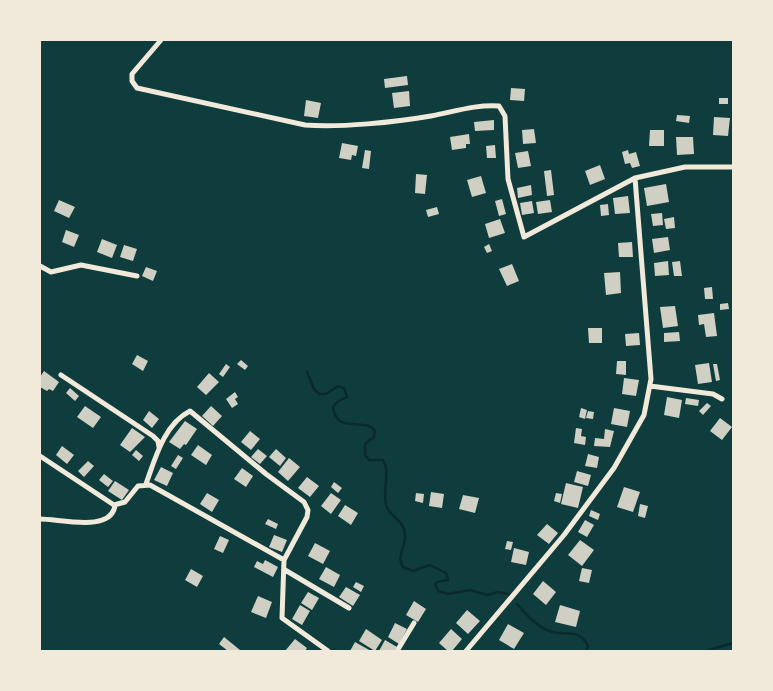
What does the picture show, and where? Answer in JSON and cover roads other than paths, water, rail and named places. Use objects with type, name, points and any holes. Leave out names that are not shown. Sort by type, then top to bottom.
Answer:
[{"type":"street","points":[[161,40],[132,74],[132,81],[137,88],[305,125],[318,126],[390,120],[487,106],[499,106],[505,116],[508,178],[524,237],[635,178],[685,168],[733,167]]},
{"type":"street","points":[[466,651],[564,535],[614,468],[644,415],[650,386],[635,178]]},
{"type":"street","points":[[40,266],[51,272],[71,266],[89,266],[137,276]]},
{"type":"street","points":[[61,376],[154,436],[160,448]]},
{"type":"street","points":[[650,386],[712,394],[722,399]]},
{"type":"street","points":[[146,484],[160,448],[173,426],[190,411],[266,474],[304,502],[308,510],[307,517],[284,560],[282,618],[328,651]]},
{"type":"street","points":[[40,456],[115,505],[125,502],[138,486],[146,484],[284,560]]},
{"type":"street","points":[[40,519],[103,522],[112,515],[115,505]]},
{"type":"street","points":[[285,570],[349,608]]},
{"type":"street","points":[[397,651],[414,623]]},
{"type":"waterway","points":[[307,372],[314,389],[319,394],[326,394],[338,386],[344,388],[347,397],[337,402],[333,407],[340,421],[365,425],[375,431],[374,437],[365,444],[365,455],[369,460],[383,460],[385,465],[386,505],[405,531],[405,541],[400,559],[403,567],[413,571],[430,565],[446,573],[448,580],[435,584],[438,591],[448,594],[470,590],[487,595],[498,592],[508,594]]},
{"type":"waterway","points":[[517,604],[543,628],[553,632],[580,636],[588,646],[586,651]]},
{"type":"waterway","points":[[705,651],[733,643]]}]
